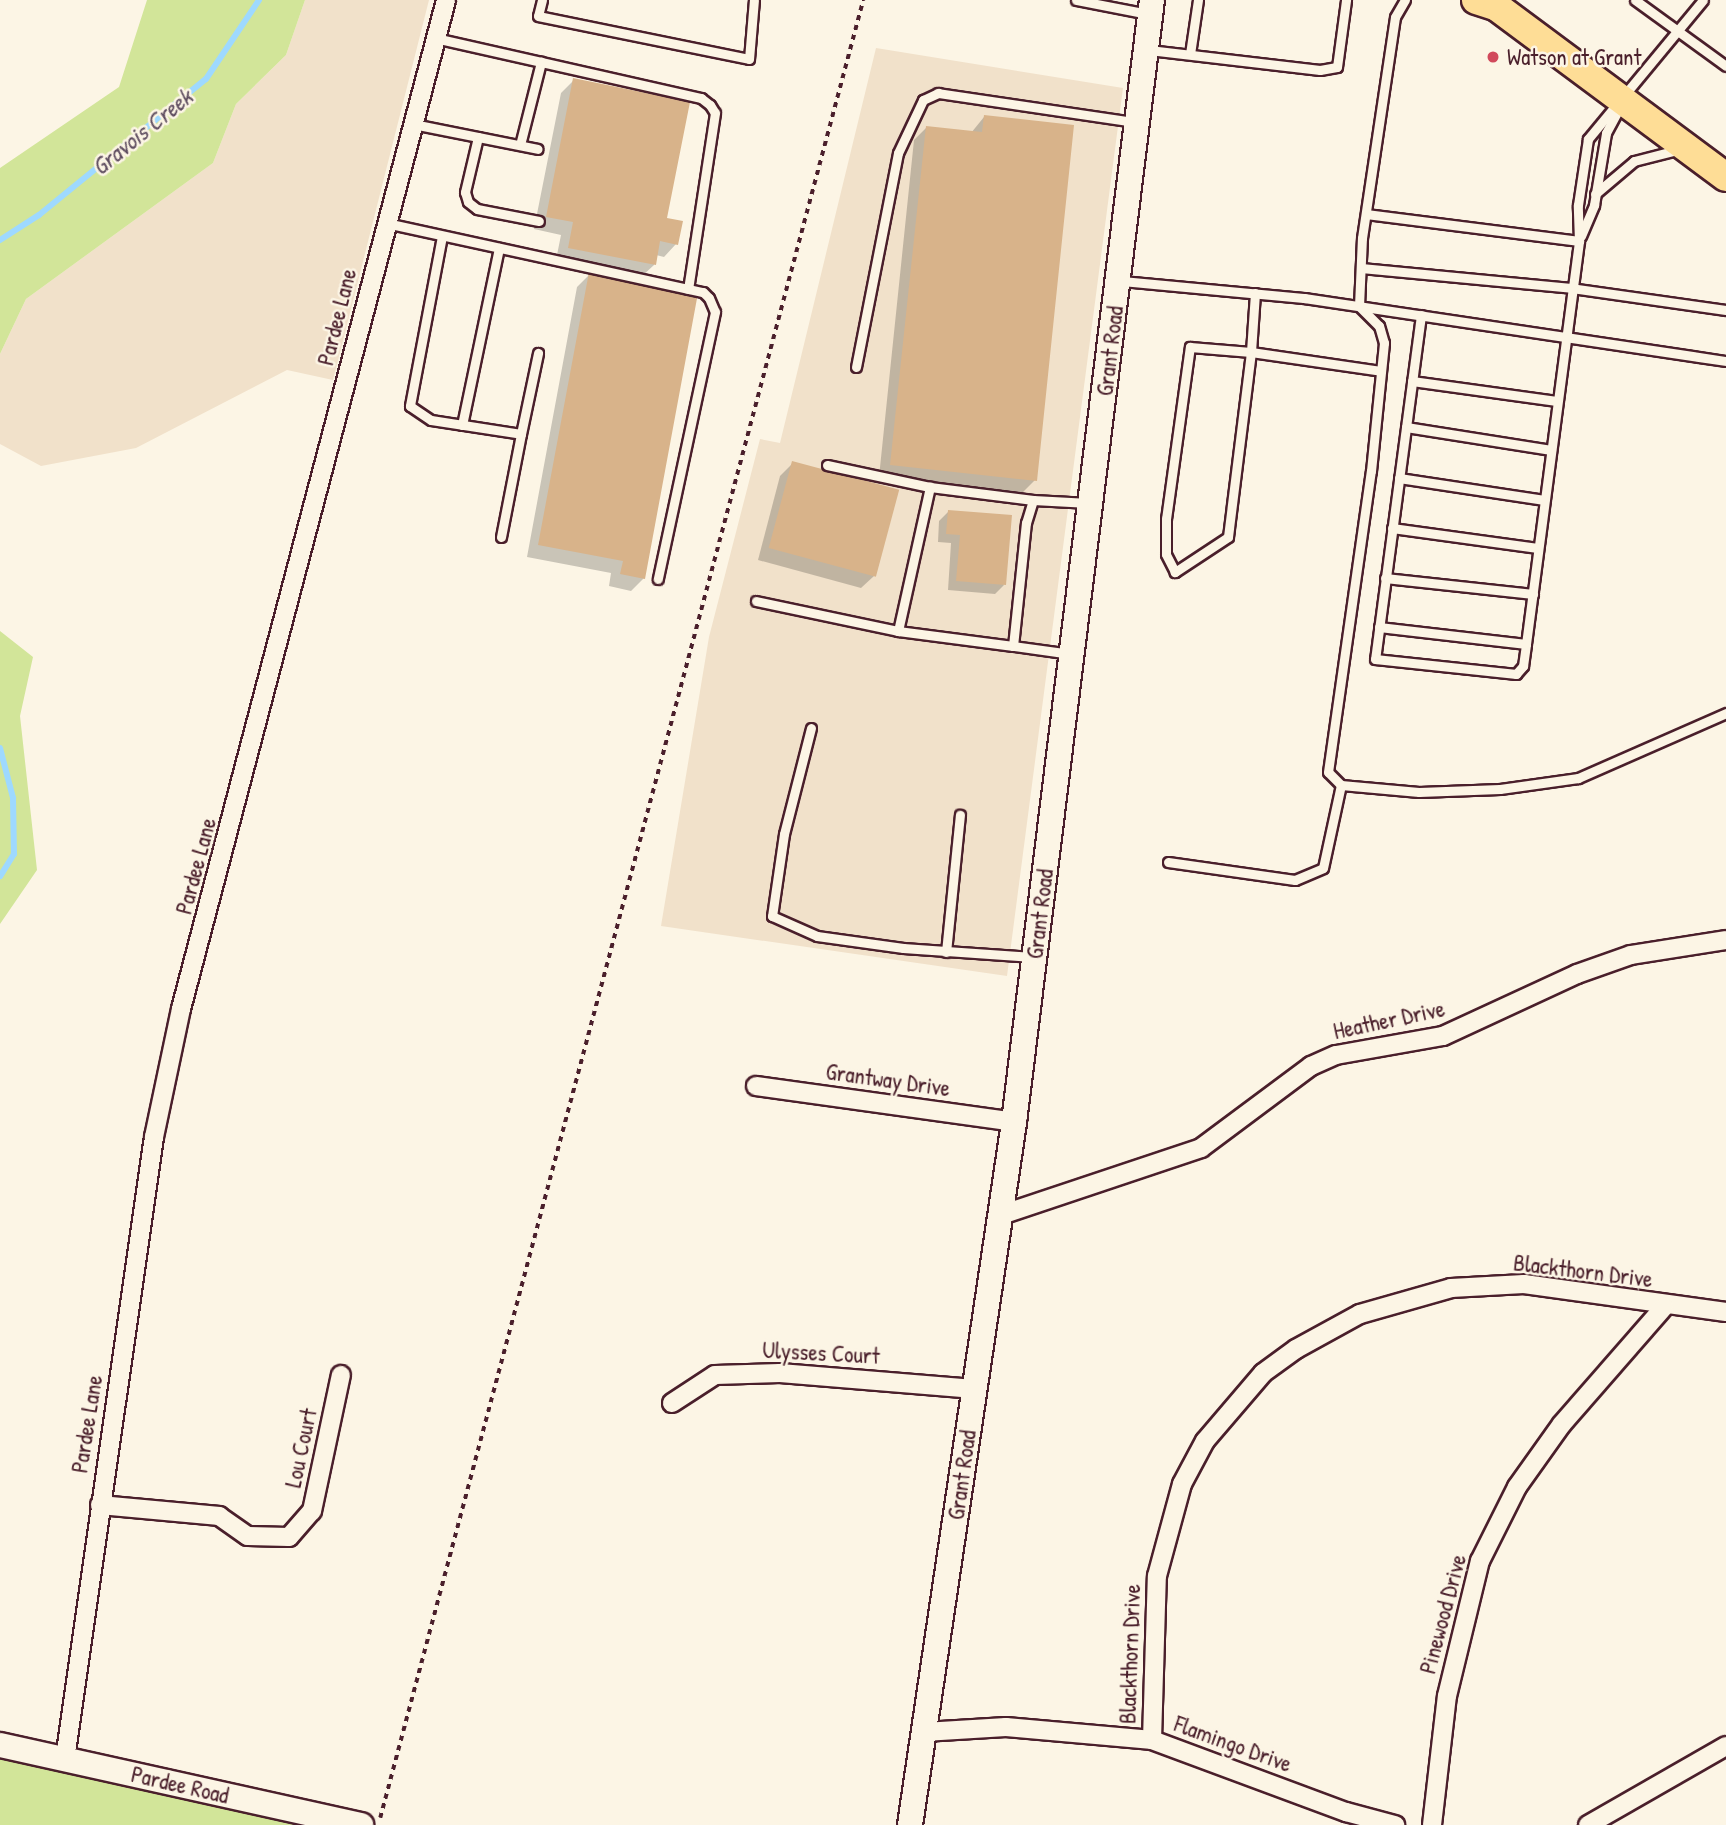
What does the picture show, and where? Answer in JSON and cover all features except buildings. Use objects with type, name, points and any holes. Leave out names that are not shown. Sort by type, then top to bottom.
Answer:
[{"type":"main road","points":[[1492,2],[1726,177]]},
{"type":"street","name":"Pardee Lane","points":[[65,1759],[154,1137],[181,1009],[306,544],[386,223],[446,0]]},
{"type":"street","name":"Grant Road","points":[[910,1825],[1014,1122],[1148,50],[1151,7]]},
{"type":"street","name":"Heather Drive","points":[[1001,1215],[1201,1148],[1311,1066],[1336,1055],[1443,1037],[1577,974],[1631,955],[1726,940]]},
{"type":"street","name":"Grantway Drive","points":[[755,1086],[1014,1122]]},
{"type":"street","name":"Blackthorn Drive","points":[[1152,1740],[1157,1576],[1182,1484],[1205,1441],[1263,1373],[1306,1343],[1360,1314],[1451,1288],[1524,1284],[1664,1307],[1726,1312]]},
{"type":"street","name":"Pinewood Drive","points":[[1432,1825],[1447,1696],[1480,1561],[1517,1487],[1562,1424],[1664,1307]]},
{"type":"street","name":"Ulysses Court","points":[[673,1403],[715,1375],[780,1373],[974,1389]]},
{"type":"street","name":"Lou Court","points":[[100,1505],[219,1516],[248,1536],[289,1537],[312,1511],[341,1375]]},
{"type":"street","name":"Flamingo Drive","points":[[925,1732],[1006,1727],[1152,1740],[1346,1812],[1395,1825]]},
{"type":"street","name":"Pardee Road","points":[[0,1745],[370,1822]]},
{"type":"street","points":[[1588,1825],[1726,1746]]},
{"type":"lane","points":[[542,0],[538,16],[749,59],[754,0]]},
{"type":"lane","points":[[1076,0],[1151,7]]},
{"type":"lane","points":[[1189,54],[1198,0]]},
{"type":"lane","points":[[1148,50],[1320,70],[1337,67],[1346,0]]},
{"type":"lane","points":[[1405,0],[1395,17],[1366,214],[1359,306],[1379,327],[1384,343],[1328,772],[1341,785],[1419,792],[1500,789],[1578,778],[1726,713]]},
{"type":"lane","points":[[1635,0],[1726,66]]},
{"type":"lane","points":[[1422,315],[1375,659],[1516,674],[1523,666],[1526,645],[1579,241],[1578,205],[1588,139],[1624,100],[1703,0]]},
{"type":"lane","points":[[435,38],[701,99],[710,105],[715,113],[688,289]]},
{"type":"lane","points":[[520,145],[541,62]]},
{"type":"lane","points":[[856,367],[898,153],[923,100],[938,93],[1139,123]]},
{"type":"lane","points":[[1579,241],[1595,194],[1605,133],[1624,100]]},
{"type":"lane","points":[[412,124],[538,149]]},
{"type":"lane","points":[[478,137],[465,192],[468,202],[477,208],[539,221]]},
{"type":"lane","points":[[1595,194],[1634,161],[1687,148]]},
{"type":"lane","points":[[1366,214],[1579,241]]},
{"type":"lane","points":[[386,223],[703,292],[715,312],[658,579]]},
{"type":"lane","points":[[442,236],[410,406],[431,420],[522,434]]},
{"type":"lane","points":[[462,425],[499,248]]},
{"type":"lane","points":[[1361,268],[1572,288],[1726,310]]},
{"type":"lane","points":[[1119,281],[1255,293],[1359,306],[1726,360]]},
{"type":"lane","points":[[1255,293],[1251,352],[1228,537],[1175,572],[1166,554],[1166,519],[1190,347],[1251,352],[1381,371]]},
{"type":"lane","points":[[501,537],[538,353]]},
{"type":"lane","points":[[1412,382],[1557,401]]},
{"type":"lane","points":[[1406,427],[1551,450]]},
{"type":"lane","points":[[827,465],[930,486],[1033,500],[1091,503]]},
{"type":"lane","points":[[1399,478],[1544,500]]},
{"type":"lane","points":[[898,631],[930,486]]},
{"type":"lane","points":[[1013,646],[1026,523],[1033,500]]},
{"type":"lane","points":[[1392,528],[1538,548]]},
{"type":"lane","points":[[1385,578],[1532,594]]},
{"type":"lane","points":[[756,601],[898,631],[1072,654]]},
{"type":"lane","points":[[1378,628],[1526,645]]},
{"type":"lane","points":[[811,728],[783,834],[772,916],[817,936],[946,952],[1034,957]]},
{"type":"lane","points":[[1168,862],[1295,880],[1323,868],[1341,785]]},
{"type":"lane","points":[[946,952],[960,815]]},
{"type":"path","points":[[370,1822],[863,0]]},
{"type":"shaded area","points":[[305,0],[429,0],[333,380],[287,370],[136,448],[41,466],[0,444],[0,354],[26,299],[213,163],[236,104],[286,55]]},
{"type":"shaded area","points":[[876,48],[1123,88],[1007,976],[661,926],[709,637],[760,439],[780,443]]},
{"type":"green space","points":[[147,0],[305,0],[286,55],[236,104],[213,163],[26,299],[0,354],[0,168],[119,87]]},
{"type":"green space","points":[[0,631],[33,657],[20,716],[37,870],[0,924]]},
{"type":"green space","points":[[0,1757],[314,1825],[0,1825]]},
{"type":"waterway","name":"Gravois Creek","points":[[0,240],[39,215],[206,79],[259,0]]},
{"type":"waterway","name":"Gravois Creek","points":[[0,748],[13,798],[14,854],[0,876]]},
{"type":"place","name":"Watson at Grant","points":[[1493,57]]}]
